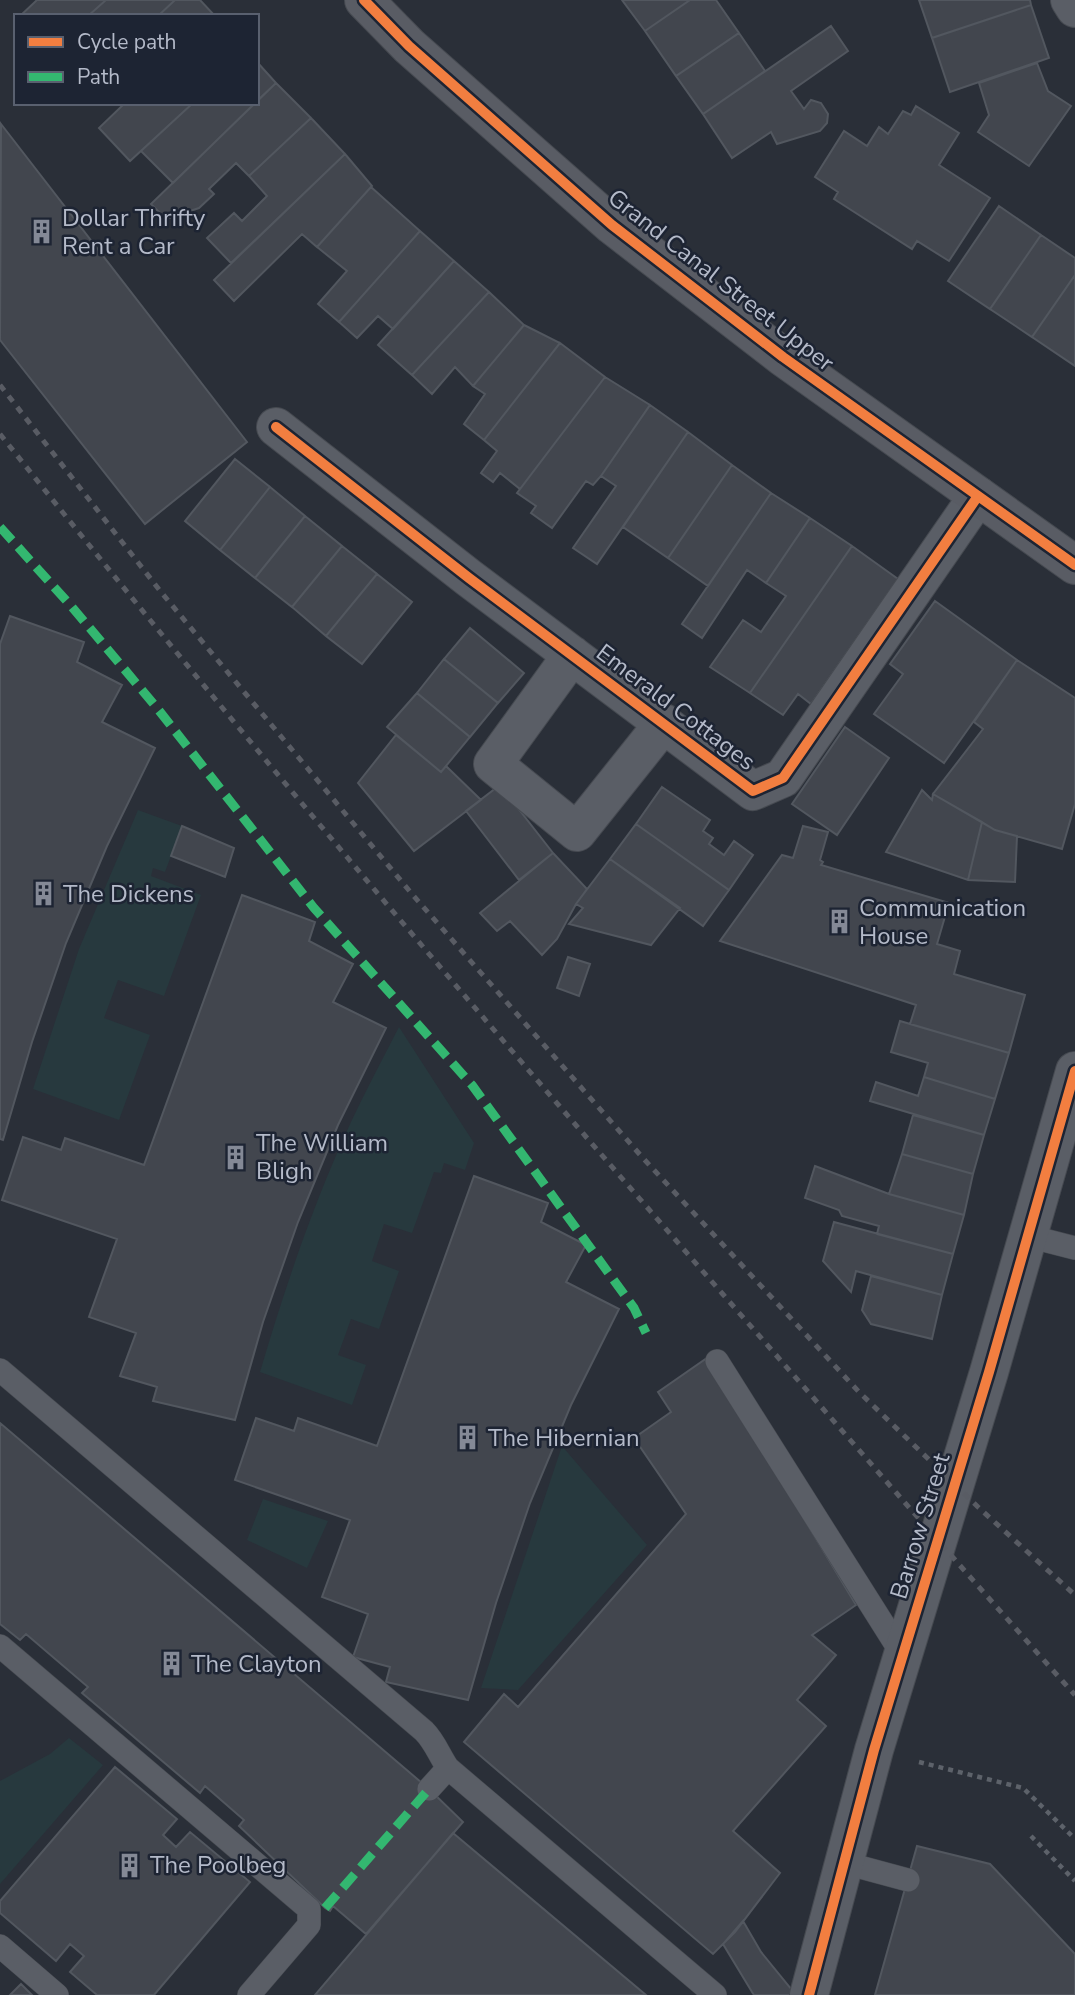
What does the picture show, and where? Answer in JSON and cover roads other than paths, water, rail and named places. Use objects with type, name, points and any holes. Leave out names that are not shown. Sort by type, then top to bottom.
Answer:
[{"type":"main road","name":"Grand Canal Street Upper","points":[[364,0],[409,46],[612,225],[783,357],[1075,565]]},
{"type":"street","points":[[1070,0],[1075,8]]},
{"type":"street","name":"Emerald Cottages","points":[[276,426],[469,578],[752,791],[783,778],[978,496]]},
{"type":"street","name":"Emerald Cottages","points":[[572,655],[493,764],[577,831],[664,723]]},
{"type":"street","name":"Barrow Street","points":[[809,1995],[902,1654],[989,1372],[1075,1071]]},
{"type":"lane","points":[[1028,1236],[1075,1248]]},
{"type":"lane","points":[[717,1361],[902,1654]]},
{"type":"lane","points":[[0,1370],[425,1731],[435,1742],[440,1757],[448,1768],[715,1995]]},
{"type":"lane","points":[[0,1646],[309,1909],[309,1925]]},
{"type":"lane","points":[[429,1789],[448,1768]]},
{"type":"lane","points":[[845,1863],[908,1880]]},
{"type":"lane","points":[[249,1995],[325,1908]]},
{"type":"lane","points":[[0,1947],[57,1995]]},
{"type":"railway","points":[[0,385],[161,592],[412,894],[642,1157],[859,1392],[978,1507],[1075,1595]]},
{"type":"railway","points":[[0,434],[270,766],[454,984],[1075,1695]]},
{"type":"place","name":"Dollar Thrifty Rent a Car","points":[[42,232]]},
{"type":"place","name":"The Dickens","points":[[43,894]]},
{"type":"place","name":"Communication House","points":[[839,922]]},
{"type":"place","name":"The William Bligh","points":[[236,1157]]},
{"type":"place","name":"The Hibernian","points":[[468,1438]]},
{"type":"place","name":"The Clayton","points":[[171,1664]]},
{"type":"place","name":"The Poolbeg","points":[[130,1865]]}]
